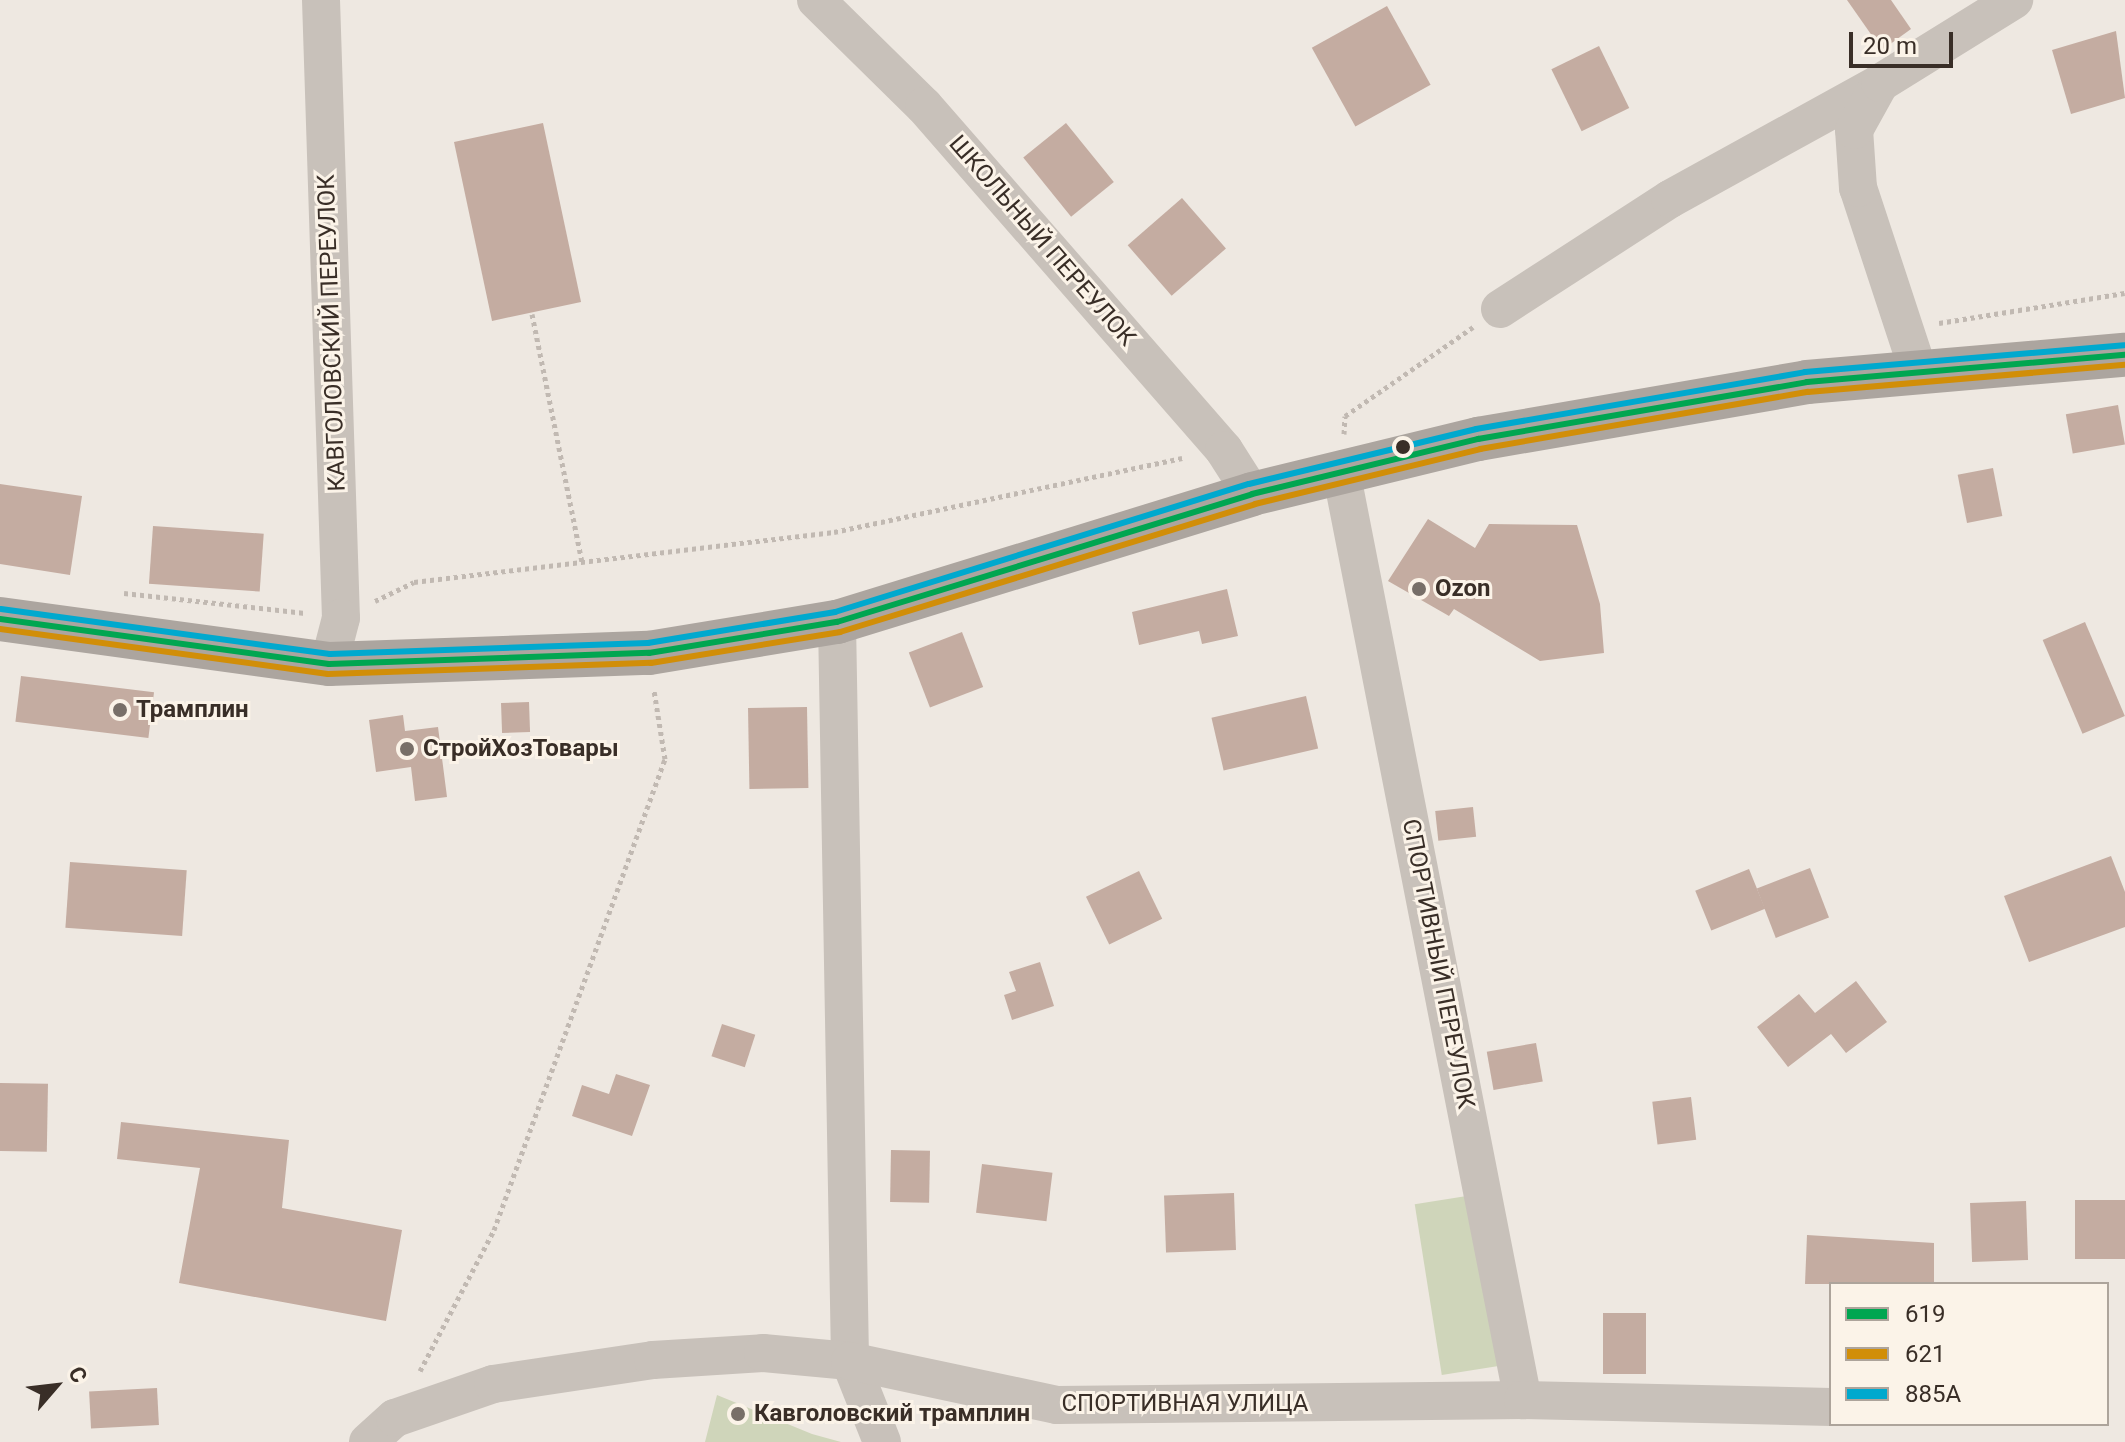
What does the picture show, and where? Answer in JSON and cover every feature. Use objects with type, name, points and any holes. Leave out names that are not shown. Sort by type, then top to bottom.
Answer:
[{"type":"main road","points":[[0,619],[329,664],[649,653],[837,622],[1252,494],[1341,471],[1566,422],[1918,370],[2125,355]]},
{"type":"street","name":"КАВГОЛОВСКИЙ ПЕРЕУЛОК","points":[[321,0],[341,618],[329,664]]},
{"type":"street","name":"ШКОЛЬНЫЙ ПЕРЕУЛОК","points":[[816,0],[924,106],[1224,450],[1252,494]]},
{"type":"street","points":[[1500,309],[1670,199],[1880,83],[2014,0]]},
{"type":"street","points":[[1880,83],[1854,130],[1858,188],[1918,370]]},
{"type":"street","name":"СПОРТИВНЫЙ ПЕРЕУЛОК","points":[[1341,471],[1523,1400]]},
{"type":"street","points":[[837,622],[850,1361],[882,1442]]},
{"type":"street","name":"СПОРТИВНАЯ УЛИЦА","points":[[382,1430],[493,1384],[653,1360],[763,1353],[850,1361],[1057,1405],[1523,1400],[1829,1407]]},
{"type":"path","points":[[1902,329],[2125,293]]},
{"type":"path","points":[[1341,471],[1345,416],[1500,309]]},
{"type":"path","points":[[532,314],[582,563]]},
{"type":"path","points":[[108,591],[341,618],[414,582],[834,532],[1224,450]]},
{"type":"path","points":[[382,1430],[494,1230],[665,759],[649,653]]},
{"type":"green space","points":[[1473,1195],[1500,1366],[1442,1375],[1415,1204]]},
{"type":"green space","name":"Кавголовский трамплин","points":[[717,1395],[812,1434],[841,1442],[705,1442]]},
{"type":"building","points":[[1847,0],[1891,0],[1911,29],[1882,50]]},
{"type":"building","points":[[1387,6],[1431,85],[1355,126],[1312,48]]},
{"type":"building","points":[[2116,31],[2125,98],[2071,114],[2052,50]]},
{"type":"building","points":[[1599,46],[1629,108],[1582,131],[1551,69]]},
{"type":"building","points":[[543,123],[581,302],[492,321],[454,142]]},
{"type":"building","points":[[1066,123],[1114,182],[1071,217],[1023,158]]},
{"type":"building","points":[[1182,198],[1226,249],[1172,296],[1128,245]]},
{"type":"building","points":[[2118,405],[2125,444],[2073,454],[2066,414]]},
{"type":"building","points":[[1993,468],[2002,516],[1967,523],[1958,475]]},
{"type":"building","points":[[0,484],[82,496],[70,575],[0,564]]},
{"type":"building","points":[[1428,519],[1475,548],[1489,524],[1577,525],[1600,604],[1604,653],[1540,661],[1454,609],[1449,616],[1388,581]]},
{"type":"building","points":[[153,526],[264,534],[260,592],[149,584]]},
{"type":"building","points":[[1227,589],[1238,636],[1202,644],[1199,631],[1139,645],[1132,612]]},
{"type":"building","points":[[2085,622],[2125,716],[2083,734],[2043,640]]},
{"type":"building","points":[[962,632],[983,687],[930,708],[909,652]]},
{"type":"building","points":[[21,676],[154,692],[148,738],[15,722]]},
{"type":"building","points":[[1306,696],[1318,749],[1224,770],[1211,718]]},
{"type":"building","points":[[529,702],[530,732],[502,733],[501,703]]},
{"type":"building","points":[[807,707],[808,788],[749,789],[748,708]]},
{"type":"building","name":"СтройХозТовары","points":[[403,715],[405,731],[438,727],[447,797],[415,801],[411,767],[376,772],[369,720]]},
{"type":"building","points":[[1473,807],[1476,837],[1438,841],[1435,811]]},
{"type":"building","points":[[2111,856],[2125,892],[2125,927],[2029,962],[2004,896]]},
{"type":"building","points":[[70,862],[187,870],[182,936],[65,928]]},
{"type":"building","points":[[1810,868],[1829,917],[1776,938],[1757,888]]},
{"type":"building","points":[[1749,869],[1765,909],[1711,931],[1695,891]]},
{"type":"building","points":[[1139,871],[1162,919],[1109,944],[1086,897]]},
{"type":"building","points":[[1040,962],[1054,1006],[1012,1020],[1004,995],[1016,991],[1009,972]]},
{"type":"building","points":[[1856,981],[1887,1022],[1846,1053],[1831,1034],[1788,1067],[1757,1027],[1799,994],[1815,1013]]},
{"type":"building","points":[[722,1024],[755,1035],[745,1067],[711,1056]]},
{"type":"building","points":[[1536,1043],[1543,1081],[1494,1090],[1487,1052]]},
{"type":"building","points":[[616,1074],[650,1085],[632,1136],[572,1116],[582,1085],[609,1094]]},
{"type":"building","points":[[0,1083],[48,1084],[47,1152],[0,1151]]},
{"type":"building","points":[[1691,1097],[1696,1140],[1658,1144],[1652,1102]]},
{"type":"building","points":[[121,1122],[289,1140],[282,1208],[402,1230],[386,1321],[179,1283],[200,1168],[117,1159]]},
{"type":"building","points":[[891,1150],[930,1151],[929,1203],[890,1202]]},
{"type":"building","points":[[982,1164],[1052,1173],[1046,1221],[976,1213]]},
{"type":"building","points":[[1234,1193],[1236,1250],[1166,1252],[1164,1195]]},
{"type":"building","points":[[2075,1200],[2125,1200],[2125,1259],[2075,1259]]},
{"type":"building","points":[[2026,1201],[2028,1260],[1972,1262],[1970,1203]]},
{"type":"building","points":[[1807,1235],[1934,1243],[1934,1282],[1805,1284]]},
{"type":"building","points":[[1603,1313],[1646,1313],[1646,1374],[1603,1374]]},
{"type":"building","points":[[157,1388],[159,1425],[91,1429],[89,1392]]},
{"type":"transit line","name":"885А","points":[[1,609],[330,654],[648,643],[835,612],[1249,484],[1476,429],[1805,372],[2124,345]]},
{"type":"transit line","name":"619","points":[[0,619],[329,664],[649,653],[837,622],[1252,494],[1478,439],[1807,382],[2125,355]]},
{"type":"transit line","name":"621","points":[[0,629],[328,674],[651,663],[840,632],[1255,504],[1480,449],[1808,392],[2125,365]]},
{"type":"place","name":"Ozon","points":[[1419,589]]},
{"type":"place","name":"Трамплин","points":[[120,710]]},
{"type":"place","name":"СтройХозТовары","points":[[407,749]]},
{"type":"place","name":"Кавголовский трамплин","points":[[738,1414]]}]
